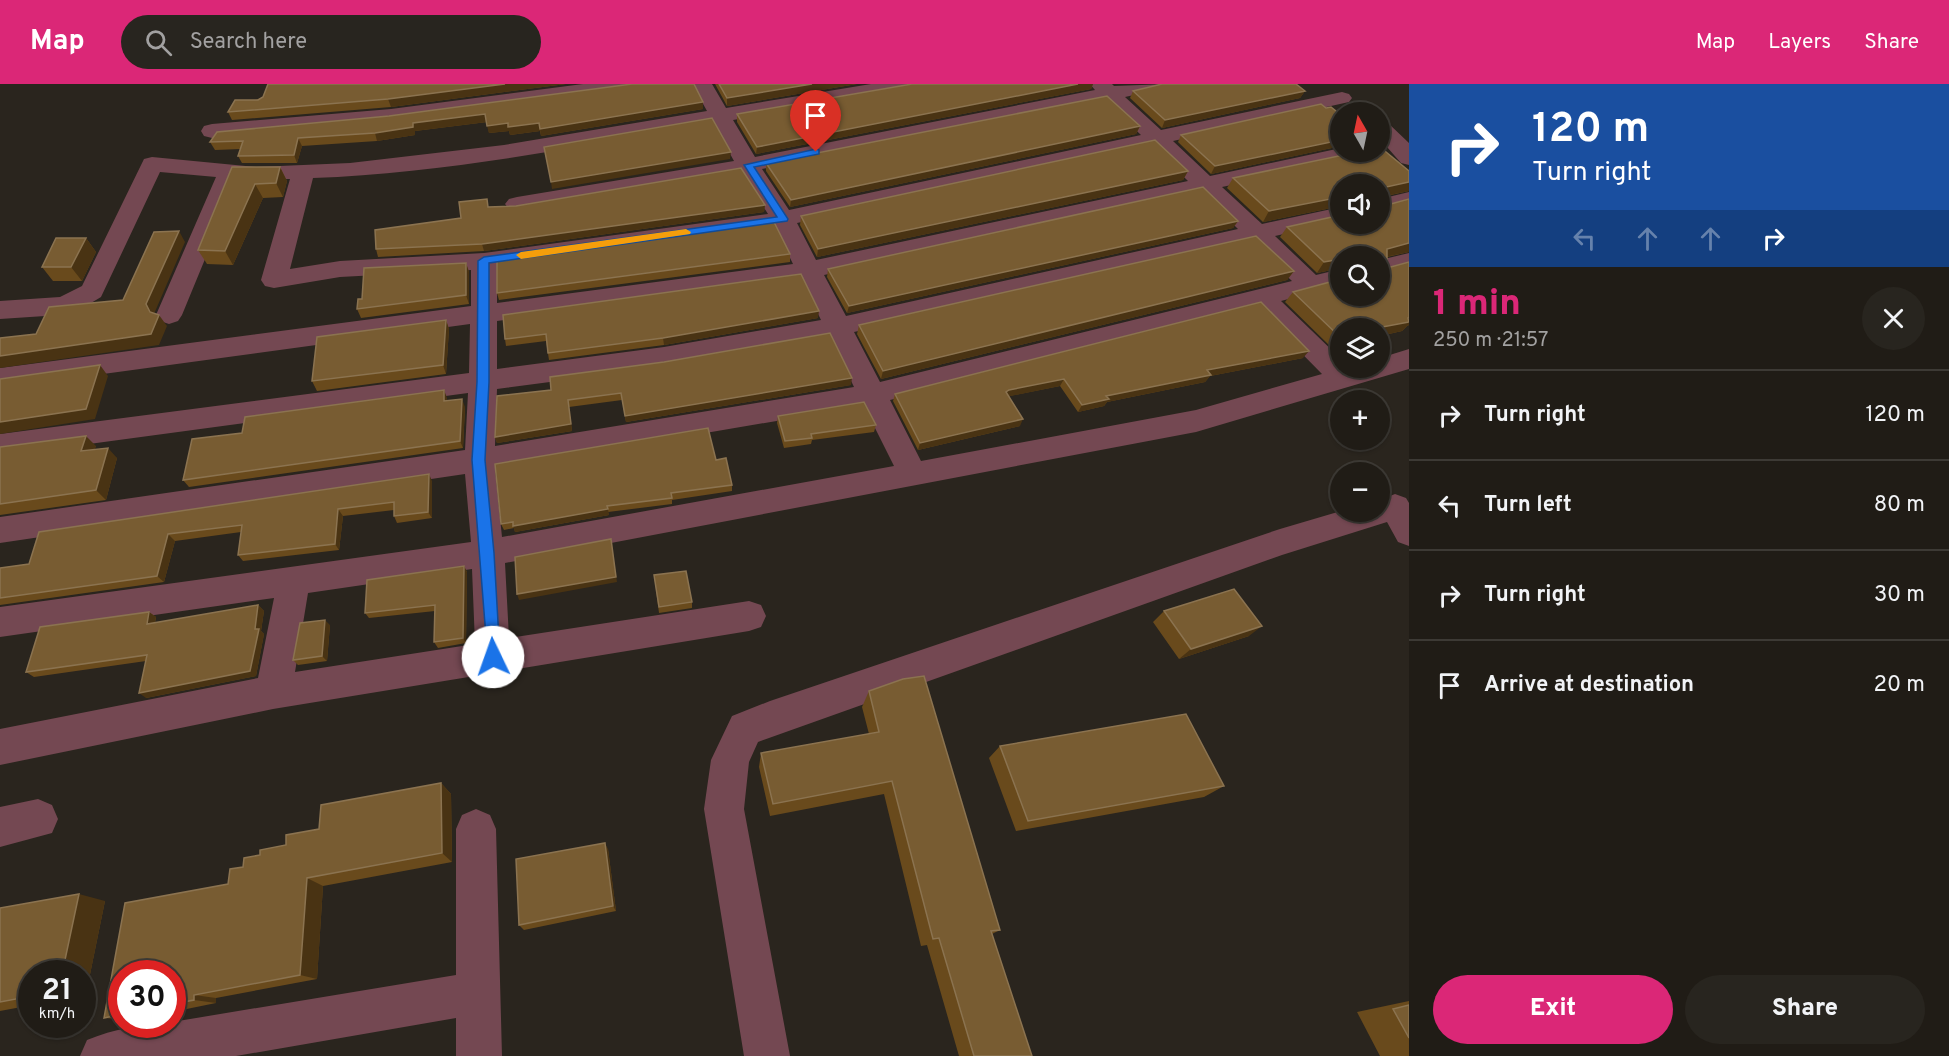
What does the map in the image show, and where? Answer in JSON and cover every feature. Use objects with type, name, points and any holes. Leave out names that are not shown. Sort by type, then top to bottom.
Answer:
[{"type":"street","points":[[212,131],[391,115],[631,84]]},
{"type":"street","points":[[702,84],[748,165],[783,219],[913,474]]},
{"type":"street","points":[[0,310],[66,307],[79,302],[92,291],[152,164],[229,172],[303,174],[504,152],[908,84]]},
{"type":"street","points":[[517,204],[748,165],[1105,89],[1158,84]]},
{"type":"street","points":[[303,174],[274,280],[340,269],[484,261],[783,219],[1155,136],[1349,103],[1321,84]]},
{"type":"street","points":[[1105,89],[1310,284]]},
{"type":"street","points":[[0,378],[808,270],[1330,157]]},
{"type":"street","points":[[169,315],[229,172]]},
{"type":"street","points":[[1390,204],[1409,199]]},
{"type":"street","points":[[0,445],[664,357],[837,327],[1330,216]]},
{"type":"street","points":[[484,261],[485,313],[479,460],[488,553],[493,657]]},
{"type":"street","points":[[1390,266],[1409,261]]},
{"type":"street","points":[[0,530],[479,460],[874,394],[1330,279]]},
{"type":"street","points":[[1262,297],[1344,379]]},
{"type":"street","points":[[0,622],[488,553],[913,474],[1196,421],[1409,359]]},
{"type":"street","points":[[767,1056],[724,809],[730,760],[745,729],[770,718],[1280,542],[1394,513]]},
{"type":"street","points":[[273,692],[294,580]]},
{"type":"street","points":[[0,747],[273,692],[749,616]]},
{"type":"street","points":[[0,827],[38,819]]},
{"type":"street","points":[[476,829],[478,1056]]},
{"type":"street","points":[[103,1056],[477,993]]},
{"type":"building","points":[[268,84],[505,84],[388,99],[228,112],[235,100],[258,100],[263,97]]},
{"type":"building","points":[[632,84],[694,84],[703,102],[540,129],[539,123],[508,127],[508,123],[487,126],[485,114],[413,123],[413,127],[375,133],[298,138],[294,155],[238,156],[243,141],[210,142],[217,132],[389,116]]},
{"type":"building","points":[[719,84],[812,84],[727,98]]},
{"type":"building","points":[[912,84],[1078,84],[757,147],[737,114]]},
{"type":"building","points":[[1162,84],[1296,84],[1305,91],[1165,120],[1133,91]]},
{"type":"building","points":[[1107,96],[1140,126],[791,200],[766,163]]},
{"type":"building","points":[[1321,104],[1326,108],[1330,107],[1330,142],[1215,166],[1181,135]]},
{"type":"building","points":[[712,118],[731,152],[551,182],[544,147]]},
{"type":"building","points":[[1155,140],[1188,171],[818,249],[801,216]]},
{"type":"building","points":[[1390,155],[1409,171],[1409,182],[1390,186],[1390,174],[1330,174],[1330,199],[1269,211],[1233,178],[1330,158],[1330,162],[1390,162]]},
{"type":"building","points":[[232,167],[280,167],[276,183],[255,184],[225,251],[198,250]]},
{"type":"building","points":[[741,168],[765,205],[482,244],[376,249],[375,230],[461,218],[459,202],[487,199],[488,207],[516,206]]},
{"type":"building","points":[[1203,187],[1238,221],[849,306],[828,269]]},
{"type":"building","points":[[1409,199],[1409,243],[1390,248],[1390,246],[1330,246],[1330,261],[1324,262],[1287,227],[1330,217],[1330,234],[1390,234],[1390,204]]},
{"type":"building","points":[[774,222],[790,254],[497,293],[497,261]]},
{"type":"building","points":[[179,231],[146,304],[150,312],[159,315],[151,334],[0,356],[0,338],[36,334],[49,307],[123,300],[154,232]]},
{"type":"building","points":[[1256,236],[1294,271],[883,371],[859,325]]},
{"type":"building","points":[[56,238],[86,238],[71,267],[42,267]]},
{"type":"building","points":[[1409,262],[1409,322],[1390,326],[1390,318],[1330,318],[1330,327],[1293,292],[1330,282],[1330,306],[1390,306],[1390,267]]},
{"type":"building","points":[[466,263],[466,295],[357,309],[358,299],[362,299],[364,268]]},
{"type":"building","points":[[801,274],[819,311],[663,338],[548,353],[546,334],[505,339],[503,315]]},
{"type":"building","points":[[1261,302],[1309,351],[1207,370],[1211,375],[1106,396],[1109,399],[1082,405],[1064,379],[1009,390],[1006,392],[1023,419],[920,443],[895,394]]},
{"type":"building","points":[[446,320],[443,365],[312,381],[317,337]]},
{"type":"building","points":[[830,333],[852,378],[625,416],[621,393],[568,400],[571,424],[495,437],[497,396],[551,390],[550,377],[664,362]]},
{"type":"building","points":[[100,365],[86,409],[0,422],[0,379]]},
{"type":"building","points":[[444,390],[444,401],[462,399],[460,441],[183,480],[192,439],[242,433],[245,417]]},
{"type":"building","points":[[864,402],[876,425],[811,434],[812,438],[785,441],[778,416]]},
{"type":"building","points":[[708,428],[716,460],[726,458],[732,485],[671,493],[672,498],[607,506],[608,509],[513,526],[513,522],[501,524],[495,464]]},
{"type":"building","points":[[86,436],[81,451],[108,448],[96,490],[0,504],[0,447]]},
{"type":"building","points":[[429,474],[428,512],[394,516],[394,502],[338,509],[335,544],[238,555],[242,525],[168,534],[157,576],[0,598],[0,568],[29,564],[39,532]]},
{"type":"building","points":[[611,539],[616,577],[517,594],[515,557]]},
{"type":"building","points":[[464,566],[463,638],[434,642],[435,605],[365,613],[367,580]]},
{"type":"building","points":[[686,571],[692,602],[659,607],[654,575]]},
{"type":"building","points":[[1234,589],[1262,626],[1191,649],[1164,611]]},
{"type":"building","points":[[258,605],[255,629],[259,629],[250,671],[139,693],[147,655],[26,672],[40,627],[149,612],[147,624]]},
{"type":"building","points":[[325,620],[322,656],[293,660],[300,623]]},
{"type":"building","points":[[924,676],[1000,930],[991,931],[1032,1056],[974,1056],[939,938],[933,939],[892,781],[773,804],[761,753],[879,732],[869,691],[903,679]]},
{"type":"building","points":[[1186,714],[1224,786],[1028,821],[1000,746]]},
{"type":"building","points":[[441,783],[442,853],[307,878],[300,975],[194,995],[194,1000],[186,1001],[186,960],[115,960],[125,903],[228,884],[230,869],[243,867],[244,858],[260,855],[260,850],[286,845],[286,835],[319,829],[321,805]]},
{"type":"building","points":[[605,843],[613,906],[519,925],[516,859]]},
{"type":"building","points":[[79,894],[65,960],[18,960],[18,999],[0,1002],[0,908]]},
{"type":"building","points":[[108,996],[108,1017],[104,1018]]},
{"type":"building","points":[[1409,1005],[1409,1038],[1393,1009]]},
{"type":"slow traffic","points":[[521,255],[686,232]]},
{"type":"route","points":[[493,657],[488,553],[479,460],[485,313],[484,261],[783,219],[748,165],[816,152]]}]
